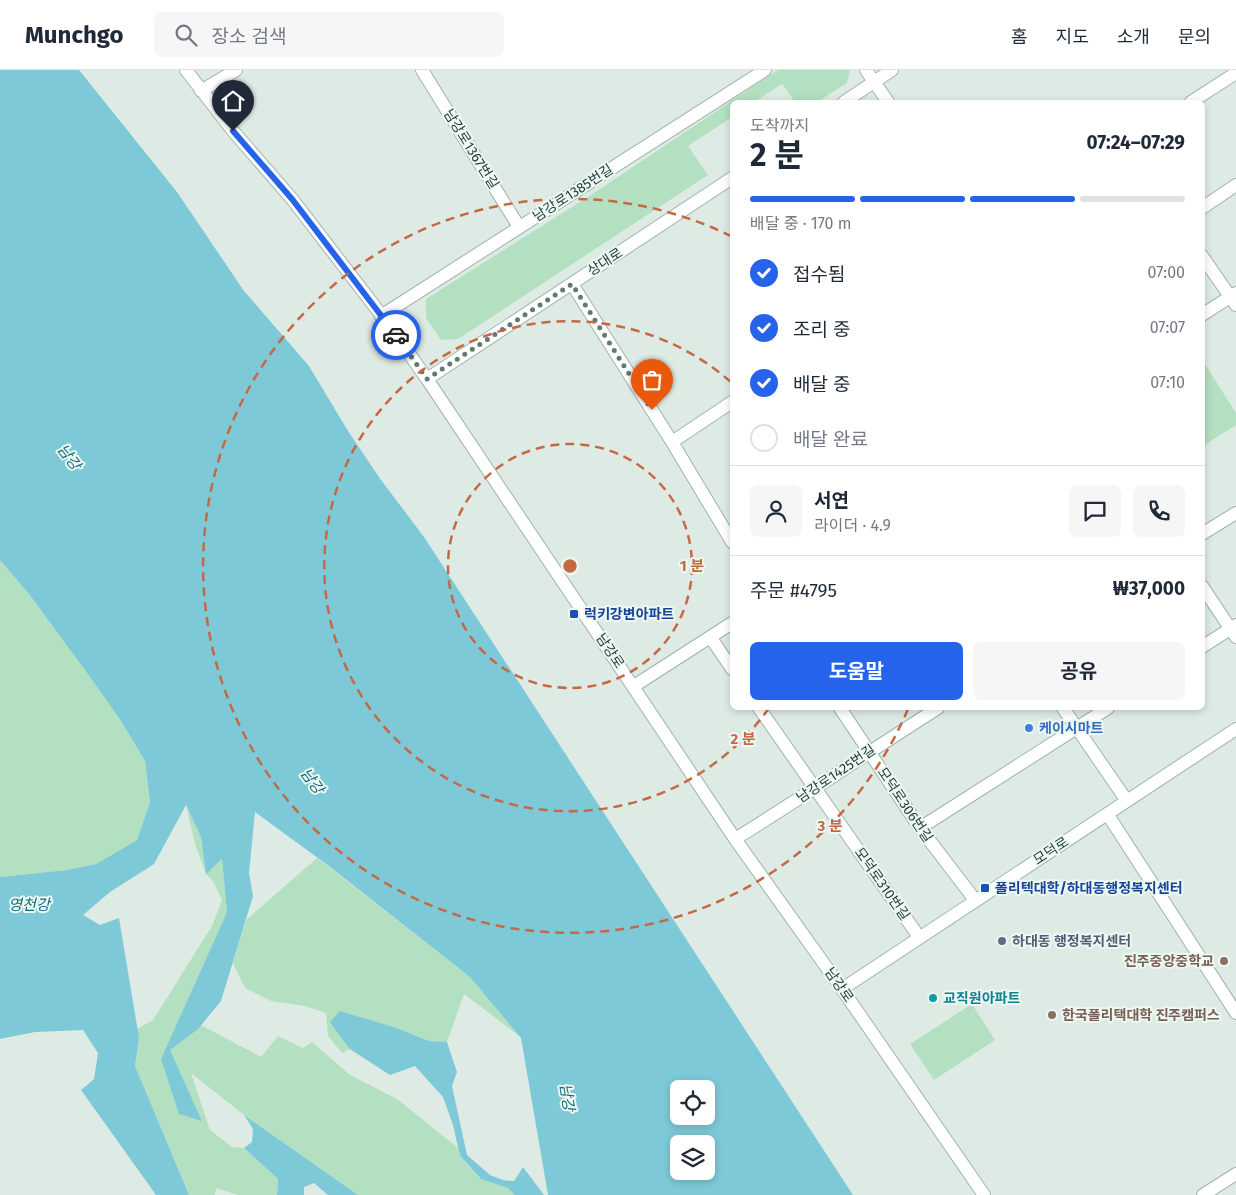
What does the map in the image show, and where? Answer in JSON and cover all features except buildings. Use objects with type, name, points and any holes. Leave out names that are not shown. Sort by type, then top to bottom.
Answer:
[{"type":"street","points":[[180,70],[233,131]]},
{"type":"street","name":"남강로","points":[[186,70],[233,131],[292,199],[427,379],[634,686],[734,839],[842,989],[984,1195]]},
{"type":"street","points":[[202,91],[236,70]]},
{"type":"street","name":"남강로1367번길","points":[[422,70],[520,227]]},
{"type":"street","name":"남강로1385번길","points":[[381,316],[765,70]]},
{"type":"street","points":[[866,70],[887,100]]},
{"type":"street","points":[[847,100],[892,70]]},
{"type":"street","points":[[1194,100],[1236,73]]},
{"type":"street","name":"상대로","points":[[427,379],[730,179]]},
{"type":"street","points":[[1205,206],[1236,185]]},
{"type":"street","points":[[1205,260],[1234,298],[1205,313]]},
{"type":"street","points":[[572,284],[672,442],[728,526]]},
{"type":"street","points":[[672,442],[730,403]]},
{"type":"street","points":[[1205,532],[1236,513]]},
{"type":"street","points":[[1205,590],[1234,631],[1205,646]]},
{"type":"street","points":[[634,686],[730,624]]},
{"type":"street","points":[[711,638],[730,666]]},
{"type":"street","name":"모덕로310번길","points":[[760,710],[919,937]]},
{"type":"street","name":"모덕로306번길","points":[[841,710],[920,828],[975,900]]},
{"type":"street","name":"남강로1425번길","points":[[734,839],[815,789],[935,710]]},
{"type":"street","points":[[1064,710],[1127,801]]},
{"type":"street","points":[[920,828],[1105,710]]},
{"type":"street","name":"모덕로","points":[[842,989],[1236,729]]},
{"type":"street","points":[[1108,815],[1236,1013]]},
{"type":"street","points":[[1203,1195],[1236,1174]]},
{"type":"green space","points":[[778,70],[850,70],[847,83],[820,100],[794,100],[782,84],[757,100],[733,100]]},
{"type":"green space","points":[[730,102],[730,118],[688,146],[708,175],[458,339],[441,340],[426,318],[426,299],[591,195]]},
{"type":"green space","points":[[1205,364],[1236,413],[1236,425],[1205,445]]},
{"type":"green space","points":[[0,560],[29,594],[90,677],[121,721],[145,761],[150,802],[137,840],[96,864],[67,870],[0,877]]},
{"type":"green space","points":[[186,805],[201,837],[206,873],[222,859],[227,912],[161,1059],[201,1121],[170,1050],[201,1025],[261,1057],[278,1036],[303,1048],[312,1042],[350,1075],[397,1099],[458,1148],[460,1157],[481,1179],[509,1188],[515,1195],[358,1195],[244,1115],[191,1073],[210,1130],[232,1147],[244,1148],[278,1179],[277,1195],[238,1195],[216,1188],[215,1195],[189,1195],[135,1066],[139,1038],[137,1029],[153,1020],[212,926],[222,900],[213,881],[206,874],[195,844]]},
{"type":"green space","points":[[317,858],[470,977],[522,1038],[464,994],[447,1042],[429,1041],[394,1027],[340,1011],[390,1075],[349,1049],[342,1053],[328,1036],[326,1013],[305,1006],[271,1001],[245,988],[233,963],[246,920]]},
{"type":"green space","points":[[972,1004],[995,1040],[934,1080],[910,1044]]},
{"type":"water","points":[[0,70],[79,70],[177,192],[244,291],[309,366],[348,431],[381,480],[424,537],[853,1195],[548,1195],[521,1038],[470,977],[326,864],[255,812],[249,873],[253,896],[221,1001],[198,1029],[170,1050],[202,1121],[179,1114],[161,1059],[227,912],[222,859],[206,874],[201,837],[186,805],[154,864],[110,892],[83,915],[100,925],[119,918],[139,1038],[135,1066],[189,1195],[156,1195],[81,1090],[94,1079],[98,1053],[83,1030],[35,1032],[0,1039],[0,877],[67,870],[96,864],[137,840],[150,802],[145,761],[121,721],[29,594],[0,560]]},
{"type":"water","points":[[340,1011],[394,1027],[429,1041],[447,1042],[457,1072],[452,1086],[467,1155],[490,1175],[503,1180],[514,1181],[523,1167],[544,1195],[515,1195],[508,1188],[481,1179],[460,1156],[453,1125],[443,1097],[415,1066],[390,1075],[349,1048],[330,1022]]},
{"type":"water","points":[[244,1115],[358,1195],[328,1195],[314,1183],[304,1187],[304,1195],[277,1195],[278,1179],[244,1148],[252,1142],[253,1129]]},
{"type":"way so far","points":[[396,335],[427,379],[572,284],[652,410]]},
{"type":"place","name":"럭키강변아파트","points":[[574,614]]},
{"type":"place","name":"케이시마트","points":[[1029,728]]},
{"type":"place","name":"폴리텍대학/하대동행정복지센터","points":[[985,888]]},
{"type":"place","name":"하대동 행정복지센터","points":[[1002,941]]},
{"type":"place","name":"진주중앙중학교","points":[[1224,961]]},
{"type":"place","name":"교직원아파트","points":[[933,998]]},
{"type":"place","name":"한국폴리택대학 진주캠퍼스","points":[[1052,1015]]},
{"type":"route","points":[[233,131],[292,199],[396,335]]},
{"type":"water label","name":"남강","points":[[69,457]]},
{"type":"water label","name":"남강","points":[[312,781]]},
{"type":"water label","name":"영천강","points":[[29,905]]},
{"type":"water label","name":"남강","points":[[567,1097]]}]
